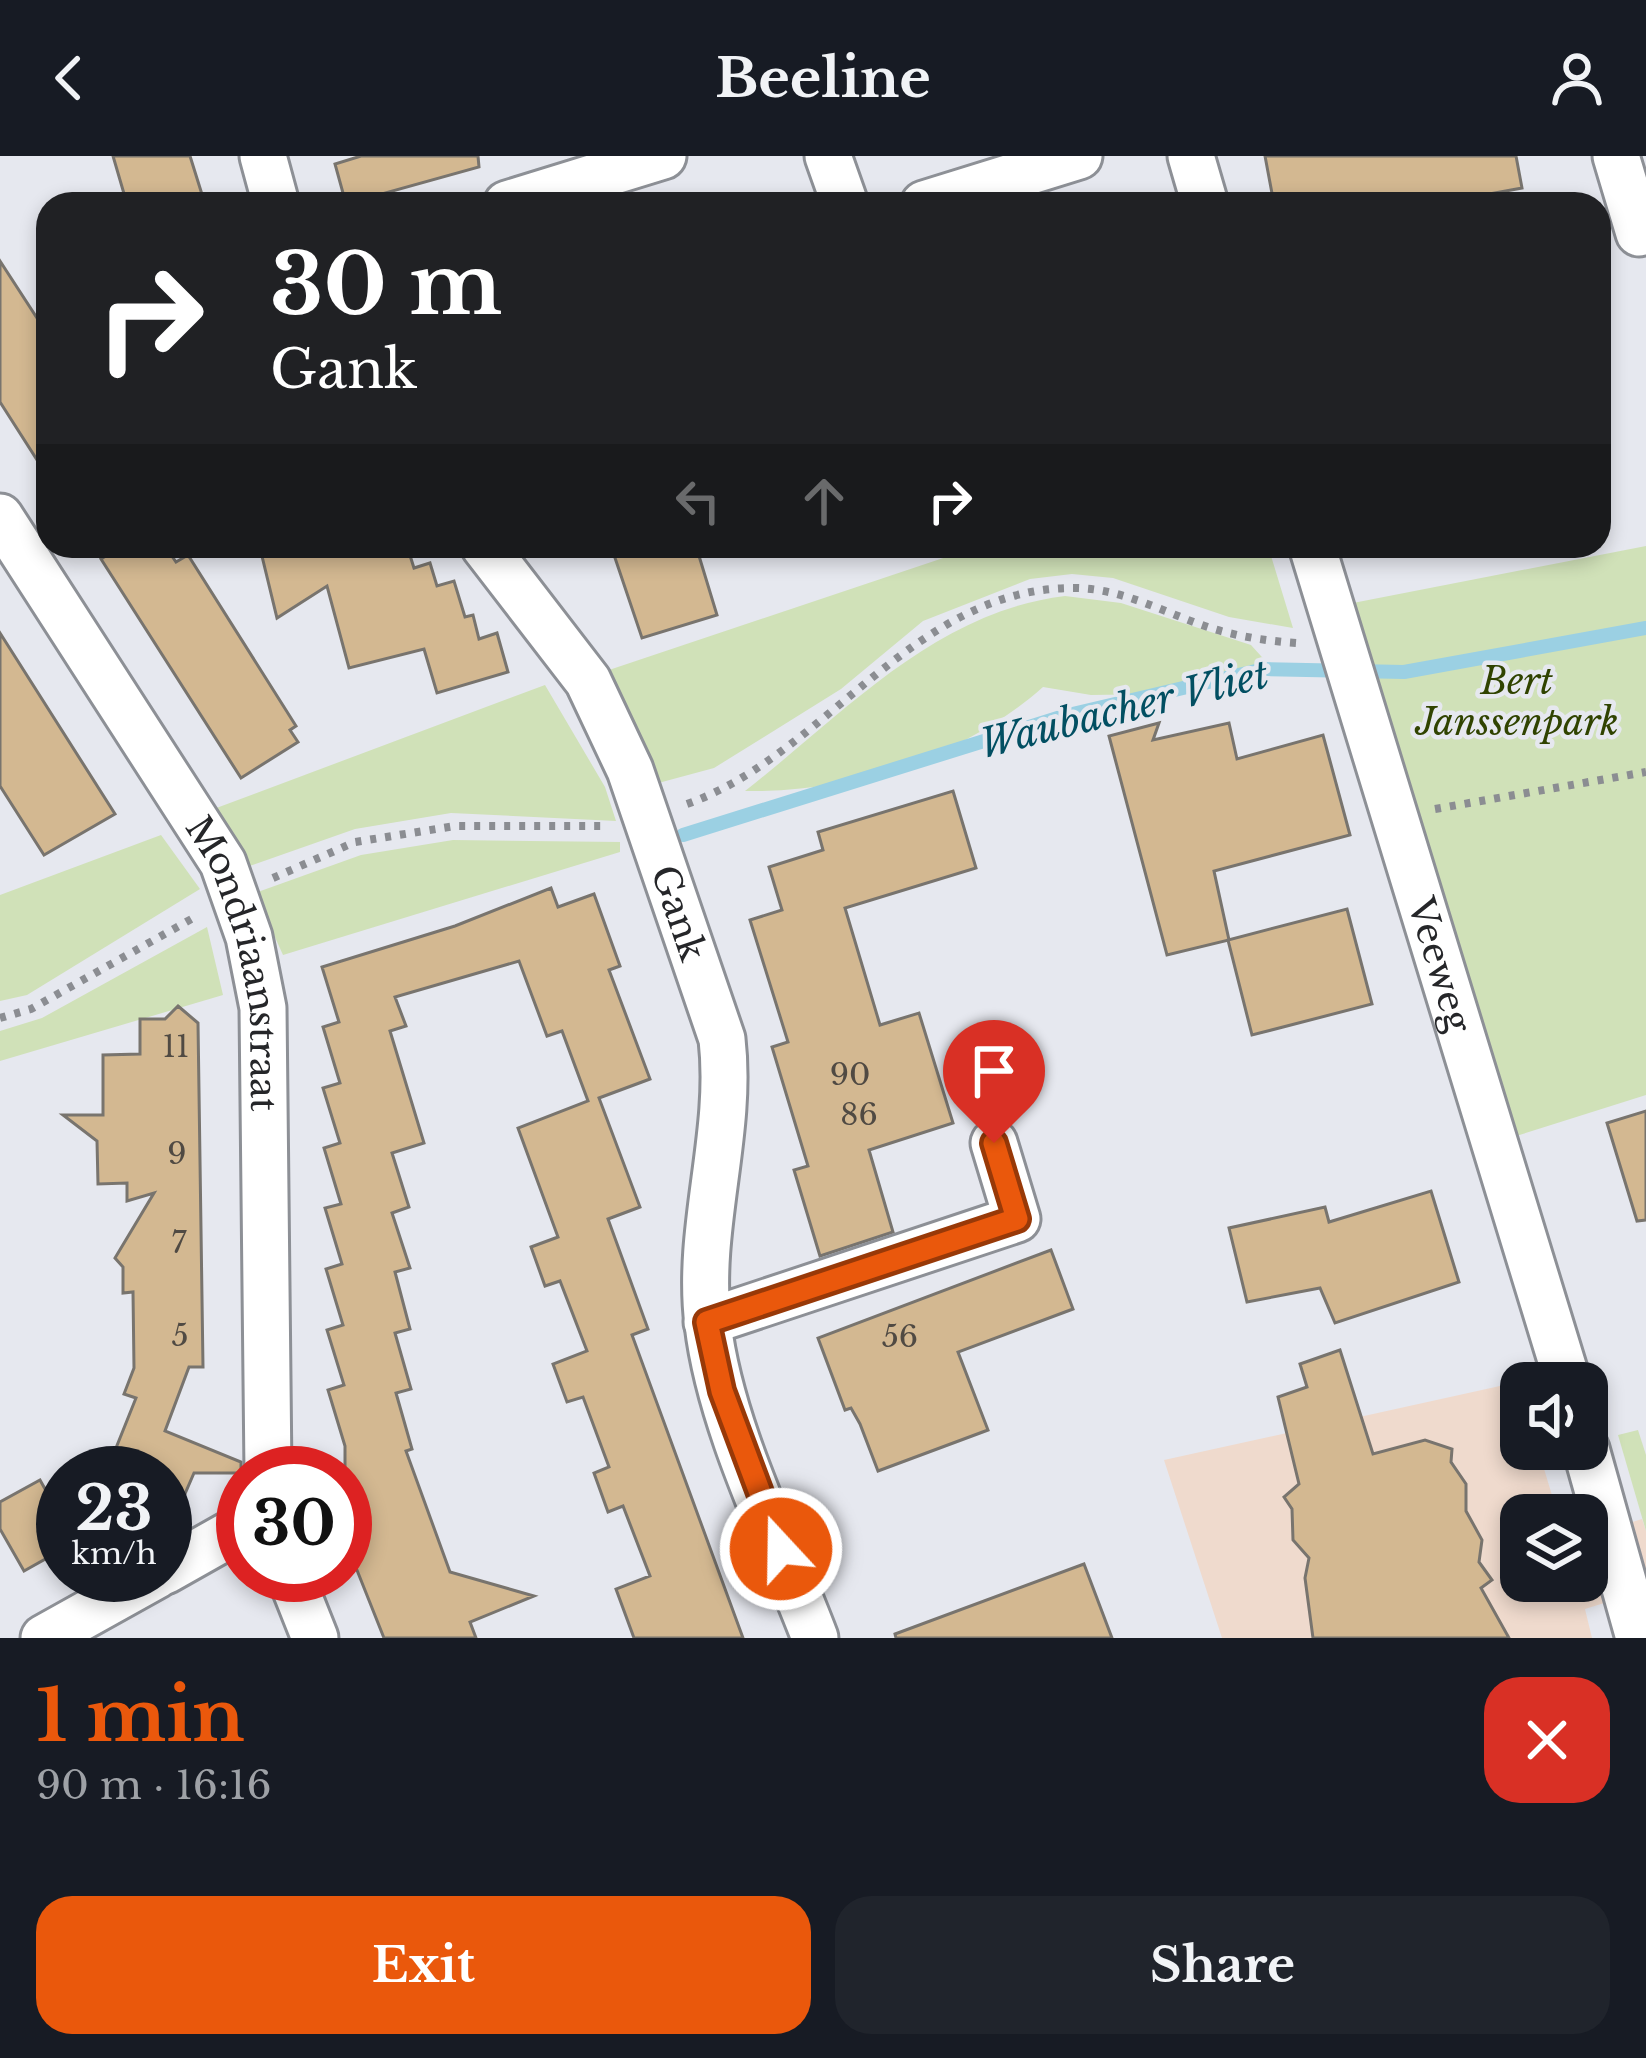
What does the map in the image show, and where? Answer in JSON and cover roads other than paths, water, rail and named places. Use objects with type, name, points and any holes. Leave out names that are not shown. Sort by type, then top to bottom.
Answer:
[{"type":"street","points":[[263,156],[273,192]]},
{"type":"street","points":[[546,192],[663,156]]},
{"type":"street","points":[[828,156],[841,192]]},
{"type":"street","points":[[963,192],[1079,156]]},
{"type":"street","points":[[1191,156],[1202,192]]},
{"type":"street","points":[[1616,156],[1628,235]]},
{"type":"street","name":"Mondriaanstraat","points":[[0,517],[223,863],[249,938],[263,1008],[268,1446]]},
{"type":"street","name":"Gank","points":[[493,558],[588,681],[630,770],[722,1039],[727,1081],[708,1257],[707,1322],[722,1391],[815,1638]]},
{"type":"street","name":"Veeweg","points":[[1316,558],[1562,1362]]},
{"type":"street","points":[[707,1322],[1017,1219],[994,1143]]},
{"type":"street","points":[[1592,1470],[1639,1638]]},
{"type":"street","points":[[44,1638],[109,1602]]},
{"type":"street","points":[[301,1602],[315,1638]]},
{"type":"waterway","name":"Waubacher Vliet","points":[[683,835],[1064,716],[1264,669],[1404,672],[1646,628]]},
{"type":"park label","name":"Bert Janssenpark","points":[[1517,702]]}]
